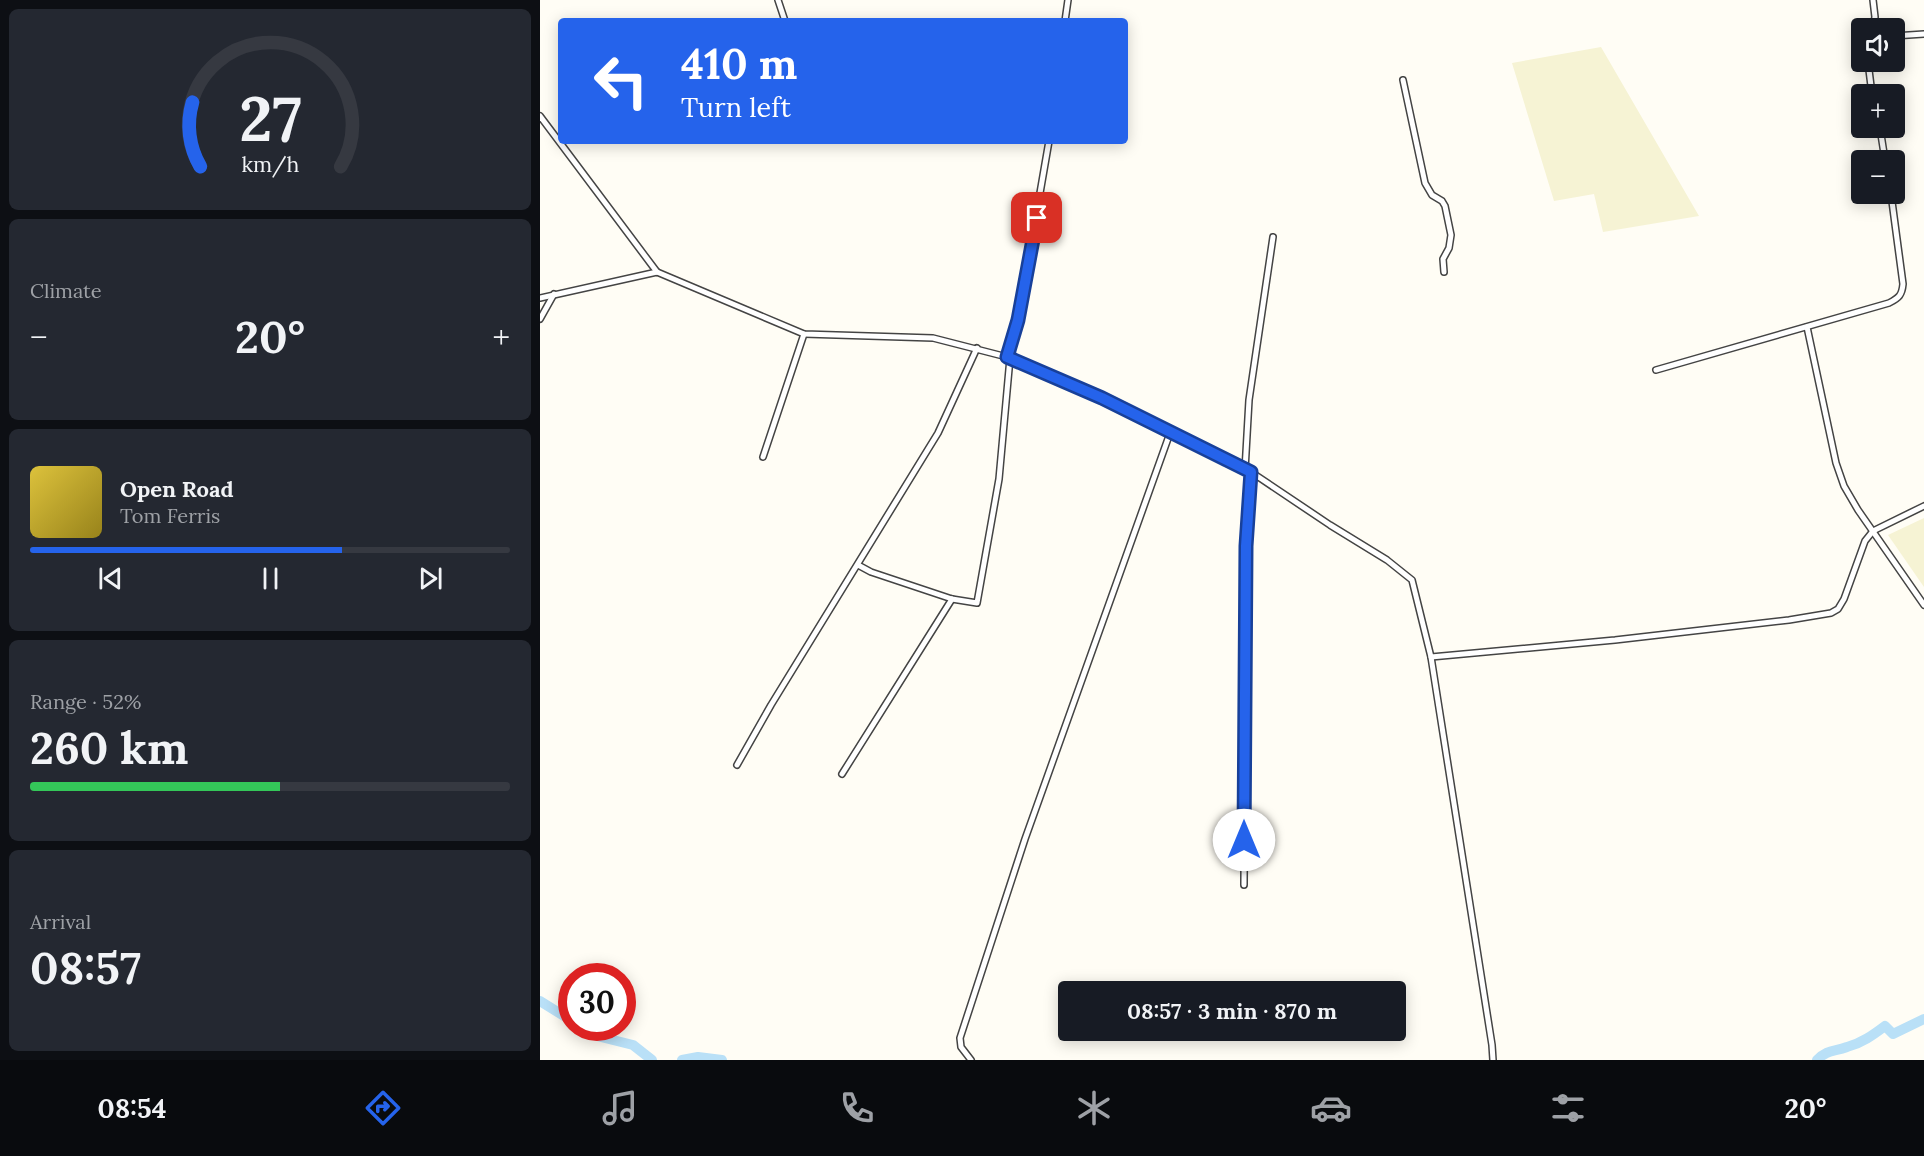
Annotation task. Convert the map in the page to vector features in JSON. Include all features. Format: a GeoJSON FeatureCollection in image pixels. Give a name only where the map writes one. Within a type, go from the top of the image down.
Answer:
{"type":"FeatureCollection","features":[{"type":"Feature","properties":{"kind":"street"},"geometry":{"type":"LineString","coordinates":[[778,0],[784,18]]}},
{"type":"Feature","properties":{"kind":"street"},"geometry":{"type":"LineString","coordinates":[[1065,18],[1068,0]]}},
{"type":"Feature","properties":{"kind":"street"},"geometry":{"type":"LineString","coordinates":[[1873,0],[1875,18]]}},
{"type":"Feature","properties":{"kind":"street"},"geometry":{"type":"LineString","coordinates":[[1905,35],[1924,34]]}},
{"type":"Feature","properties":{"kind":"street"},"geometry":{"type":"LineString","coordinates":[[1403,80],[1425,183],[1432,195],[1442,201],[1445,206],[1451,235],[1449,248],[1443,259],[1443,272]]}},
{"type":"Feature","properties":{"kind":"street"},"geometry":{"type":"LineString","coordinates":[[540,116],[558,140]]}},
{"type":"Feature","properties":{"kind":"street"},"geometry":{"type":"LineString","coordinates":[[561,144],[657,272],[804,334],[933,338],[1008,357],[1102,398],[1248,471],[1406,573],[1416,589],[1431,657],[1493,1060]]}},
{"type":"Feature","properties":{"kind":"street"},"geometry":{"type":"LineString","coordinates":[[858,565],[871,572],[952,599],[977,603],[999,479],[1008,357],[1018,320],[1048,144]]}},
{"type":"Feature","properties":{"kind":"street"},"geometry":{"type":"LineString","coordinates":[[1656,370],[1889,303],[1899,298],[1902,293],[1893,204]]}},
{"type":"Feature","properties":{"kind":"street"},"geometry":{"type":"LineString","coordinates":[[1244,885],[1249,400],[1273,237]]}},
{"type":"Feature","properties":{"kind":"street"},"geometry":{"type":"LineString","coordinates":[[540,298],[657,272]]}},
{"type":"Feature","properties":{"kind":"street"},"geometry":{"type":"LineString","coordinates":[[540,319],[554,294]]}},
{"type":"Feature","properties":{"kind":"street"},"geometry":{"type":"LineString","coordinates":[[1807,327],[1836,463],[1844,486],[1924,605]]}},
{"type":"Feature","properties":{"kind":"street"},"geometry":{"type":"LineString","coordinates":[[763,457],[804,334]]}},
{"type":"Feature","properties":{"kind":"street"},"geometry":{"type":"LineString","coordinates":[[737,765],[771,705],[938,433],[977,348]]}},
{"type":"Feature","properties":{"kind":"street"},"geometry":{"type":"LineString","coordinates":[[971,1060],[961,1047],[960,1038],[1029,828],[1170,433]]}},
{"type":"Feature","properties":{"kind":"street"},"geometry":{"type":"LineString","coordinates":[[1431,657],[1615,640],[1831,613],[1838,609],[1844,599],[1865,541],[1873,531],[1924,506]]}},
{"type":"Feature","properties":{"kind":"street"},"geometry":{"type":"LineString","coordinates":[[842,774],[952,599]]}},
{"type":"Feature","properties":{"kind":"shaded area"},"geometry":{"type":"Polygon","coordinates":[[[1601,47],[1699,216],[1603,232],[1594,194],[1554,201],[1512,63],[1601,47]]]}},
{"type":"Feature","properties":{"kind":"shaded area"},"geometry":{"type":"Polygon","coordinates":[[[1924,518],[1924,587],[1888,535],[1924,518]]]}},
{"type":"Feature","properties":{"kind":"waterway"},"geometry":{"type":"LineString","coordinates":[[540,1001],[558,1012]]}},
{"type":"Feature","properties":{"kind":"waterway"},"geometry":{"type":"LineString","coordinates":[[1817,1060],[1828,1052],[1862,1041],[1885,1026],[1893,1034],[1924,1019]]}},
{"type":"Feature","properties":{"kind":"waterway"},"geometry":{"type":"LineString","coordinates":[[617,1041],[633,1045],[652,1060]]}},
{"type":"Feature","properties":{"kind":"waterway"},"geometry":{"type":"LineString","coordinates":[[682,1060],[698,1057],[722,1060]]}},
{"type":"Feature","properties":{"kind":"route"},"geometry":{"type":"LineString","coordinates":[[1037,218],[1018,320],[1007,357],[1102,398],[1251,472],[1246,546],[1244,840]]}}]}
